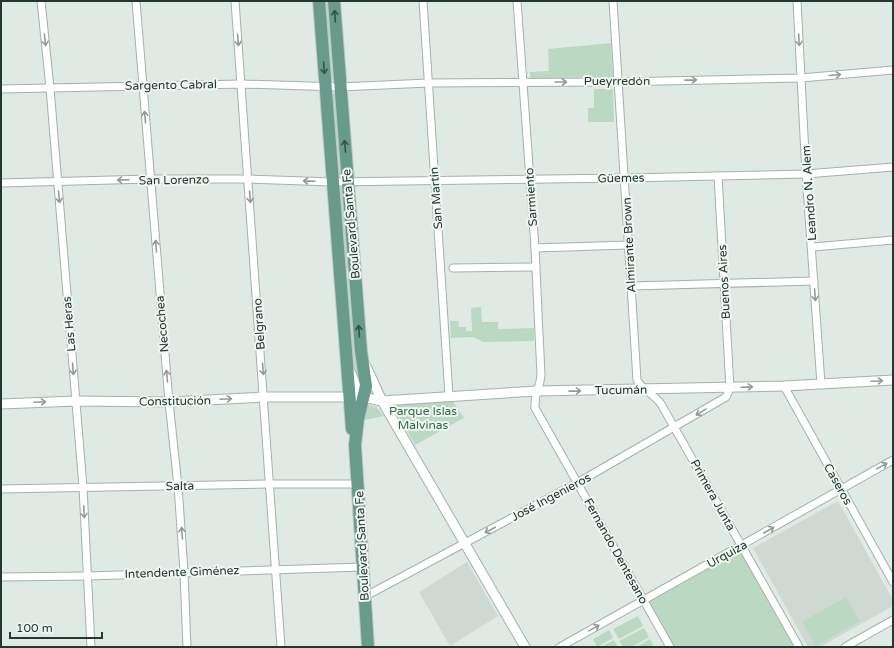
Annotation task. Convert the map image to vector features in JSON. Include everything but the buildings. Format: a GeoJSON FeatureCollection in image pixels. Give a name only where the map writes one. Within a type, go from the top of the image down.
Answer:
{"type":"FeatureCollection","features":[{"type":"Feature","properties":{"kind":"main road","name":"Boulevard Santa Fe"},"geometry":{"type":"LineString","coordinates":[[319,1],[349,397],[359,484],[362,568],[368,647]]}},
{"type":"Feature","properties":{"kind":"main road","name":"Boulevard Santa Fe"},"geometry":{"type":"LineString","coordinates":[[334,1],[362,357],[366,378],[366,386],[362,397],[355,445]]}},
{"type":"Feature","properties":{"kind":"main road"},"geometry":{"type":"LineString","coordinates":[[340,273],[355,273]]}},
{"type":"Feature","properties":{"kind":"street","name":"Las Heras"},"geometry":{"type":"LineString","coordinates":[[41,1],[50,88],[83,488],[91,647]]}},
{"type":"Feature","properties":{"kind":"street","name":"Necochea"},"geometry":{"type":"LineString","coordinates":[[136,1],[169,402],[178,486],[187,647]]}},
{"type":"Feature","properties":{"kind":"street","name":"Belgrano"},"geometry":{"type":"LineString","coordinates":[[235,1],[265,397],[281,647]]}},
{"type":"Feature","properties":{"kind":"street","name":"San Martín"},"geometry":{"type":"LineString","coordinates":[[423,1],[449,396]]}},
{"type":"Feature","properties":{"kind":"street","name":"Sarmiento"},"geometry":{"type":"LineString","coordinates":[[517,1],[535,248],[542,375],[541,384],[536,391]]}},
{"type":"Feature","properties":{"kind":"street","name":"Almirante Brown"},"geometry":{"type":"LineString","coordinates":[[613,1],[637,380],[640,386],[646,390]]}},
{"type":"Feature","properties":{"kind":"street","name":"Leandro N. Alem"},"geometry":{"type":"LineString","coordinates":[[797,1],[806,174],[813,247],[814,281],[822,384]]}},
{"type":"Feature","properties":{"kind":"street","name":"Pueyrredón"},"geometry":{"type":"LineString","coordinates":[[340,87],[522,81],[617,82],[801,78],[893,70]]}},
{"type":"Feature","properties":{"kind":"street","name":"Sargento Cabral"},"geometry":{"type":"LineString","coordinates":[[1,89],[242,84],[340,87]]}},
{"type":"Feature","properties":{"kind":"street","name":"Güemes"},"geometry":{"type":"LineString","coordinates":[[348,182],[806,174],[893,167]]}},
{"type":"Feature","properties":{"kind":"street","name":"Buenos Aires"},"geometry":{"type":"LineString","coordinates":[[718,176],[730,388]]}},
{"type":"Feature","properties":{"kind":"street","name":"San Lorenzo"},"geometry":{"type":"LineString","coordinates":[[1,183],[248,179],[348,182]]}},
{"type":"Feature","properties":{"kind":"street"},"geometry":{"type":"LineString","coordinates":[[813,247],[893,240]]}},
{"type":"Feature","properties":{"kind":"street"},"geometry":{"type":"LineString","coordinates":[[535,248],[628,245]]}},
{"type":"Feature","properties":{"kind":"street"},"geometry":{"type":"LineString","coordinates":[[453,268],[536,267]]}},
{"type":"Feature","properties":{"kind":"street"},"geometry":{"type":"LineString","coordinates":[[632,286],[814,281]]}},
{"type":"Feature","properties":{"kind":"street"},"geometry":{"type":"LineString","coordinates":[[345,344],[352,377],[362,397]]}},
{"type":"Feature","properties":{"kind":"street"},"geometry":{"type":"LineString","coordinates":[[362,357],[382,401],[466,543],[525,647]]}},
{"type":"Feature","properties":{"kind":"street","name":"Tucumán"},"geometry":{"type":"LineString","coordinates":[[349,397],[362,397],[382,401],[536,391],[730,388],[893,380]]}},
{"type":"Feature","properties":{"kind":"street","name":"Caseros"},"geometry":{"type":"LineString","coordinates":[[784,386],[893,582]]}},
{"type":"Feature","properties":{"kind":"street","name":"José Ingenieros"},"geometry":{"type":"LineString","coordinates":[[364,597],[578,483],[675,428],[726,397],[730,388]]}},
{"type":"Feature","properties":{"kind":"street","name":"Primera Junta"},"geometry":{"type":"LineString","coordinates":[[646,390],[656,398],[675,428],[799,647]]}},
{"type":"Feature","properties":{"kind":"street","name":"Fernando Dentesano"},"geometry":{"type":"LineString","coordinates":[[536,391],[534,397],[535,408],[670,647]]}},
{"type":"Feature","properties":{"kind":"street","name":"Constitución"},"geometry":{"type":"LineString","coordinates":[[1,404],[76,401],[169,402],[265,397],[349,397]]}},
{"type":"Feature","properties":{"kind":"street","name":"Urquiza"},"geometry":{"type":"LineString","coordinates":[[560,647],[893,460]]}},
{"type":"Feature","properties":{"kind":"street","name":"Salta"},"geometry":{"type":"LineString","coordinates":[[1,489],[270,484],[359,484]]}},
{"type":"Feature","properties":{"kind":"street","name":"Intendente Giménez"},"geometry":{"type":"LineString","coordinates":[[1,577],[362,568]]}},
{"type":"Feature","properties":{"kind":"street"},"geometry":{"type":"LineString","coordinates":[[844,647],[893,620]]}},
{"type":"Feature","properties":{"kind":"shaded area"},"geometry":{"type":"Polygon","coordinates":[[[838,501],[893,600],[893,606],[820,647],[808,647],[753,548],[838,501]]]}},
{"type":"Feature","properties":{"kind":"shaded area"},"geometry":{"type":"Polygon","coordinates":[[[467,562],[498,616],[450,646],[419,592],[467,562]]]}},
{"type":"Feature","properties":{"kind":"green space"},"geometry":{"type":"Polygon","coordinates":[[[323,1],[330,1],[336,79],[328,79],[323,1]]]}},
{"type":"Feature","properties":{"kind":"green space"},"geometry":{"type":"Polygon","coordinates":[[[611,43],[613,77],[530,78],[530,72],[549,71],[548,49],[611,43]]]}},
{"type":"Feature","properties":{"kind":"green space"},"geometry":{"type":"Polygon","coordinates":[[[594,89],[613,89],[614,122],[588,122],[588,108],[594,108],[594,89]]]}},
{"type":"Feature","properties":{"kind":"green space"},"geometry":{"type":"Polygon","coordinates":[[[337,93],[343,174],[336,175],[330,94],[337,93]]]}},
{"type":"Feature","properties":{"kind":"green space"},"geometry":{"type":"Polygon","coordinates":[[[345,187],[351,268],[344,269],[337,188],[345,187]]]}},
{"type":"Feature","properties":{"kind":"green space"},"geometry":{"type":"Polygon","coordinates":[[[344,279],[351,279],[360,384],[357,382],[352,361],[344,279]]]}},
{"type":"Feature","properties":{"kind":"green space"},"geometry":{"type":"Polygon","coordinates":[[[481,307],[482,322],[498,322],[498,329],[534,328],[534,341],[483,342],[473,337],[451,338],[450,321],[458,321],[459,327],[466,327],[466,331],[472,331],[471,308],[481,307]]]}},
{"type":"Feature","properties":{"kind":"green space","name":"Parque Islas Malvinas"},"geometry":{"type":"Polygon","coordinates":[[[450,397],[464,418],[415,445],[393,406],[395,402],[450,397]]]}},
{"type":"Feature","properties":{"kind":"green space"},"geometry":{"type":"Polygon","coordinates":[[[368,405],[376,407],[384,416],[361,421],[365,408],[368,405]]]}},
{"type":"Feature","properties":{"kind":"green space"},"geometry":{"type":"Polygon","coordinates":[[[740,550],[795,647],[675,647],[649,602],[740,550]]]}},
{"type":"Feature","properties":{"kind":"green space"},"geometry":{"type":"Polygon","coordinates":[[[846,597],[860,621],[816,646],[802,622],[846,597]]]}},
{"type":"Feature","properties":{"kind":"green space"},"geometry":{"type":"Polygon","coordinates":[[[638,616],[643,626],[619,639],[613,629],[638,616]]]}},
{"type":"Feature","properties":{"kind":"green space"},"geometry":{"type":"Polygon","coordinates":[[[644,628],[649,637],[632,647],[623,647],[619,641],[644,628]]]}},
{"type":"Feature","properties":{"kind":"green space"},"geometry":{"type":"Polygon","coordinates":[[[609,630],[613,638],[597,647],[593,639],[609,630]]]}},
{"type":"Feature","properties":{"kind":"green space"},"geometry":{"type":"Polygon","coordinates":[[[650,639],[654,647],[636,647],[650,639]]]}},
{"type":"Feature","properties":{"kind":"green space"},"geometry":{"type":"Polygon","coordinates":[[[614,640],[618,647],[601,647],[614,640]]]}}]}
